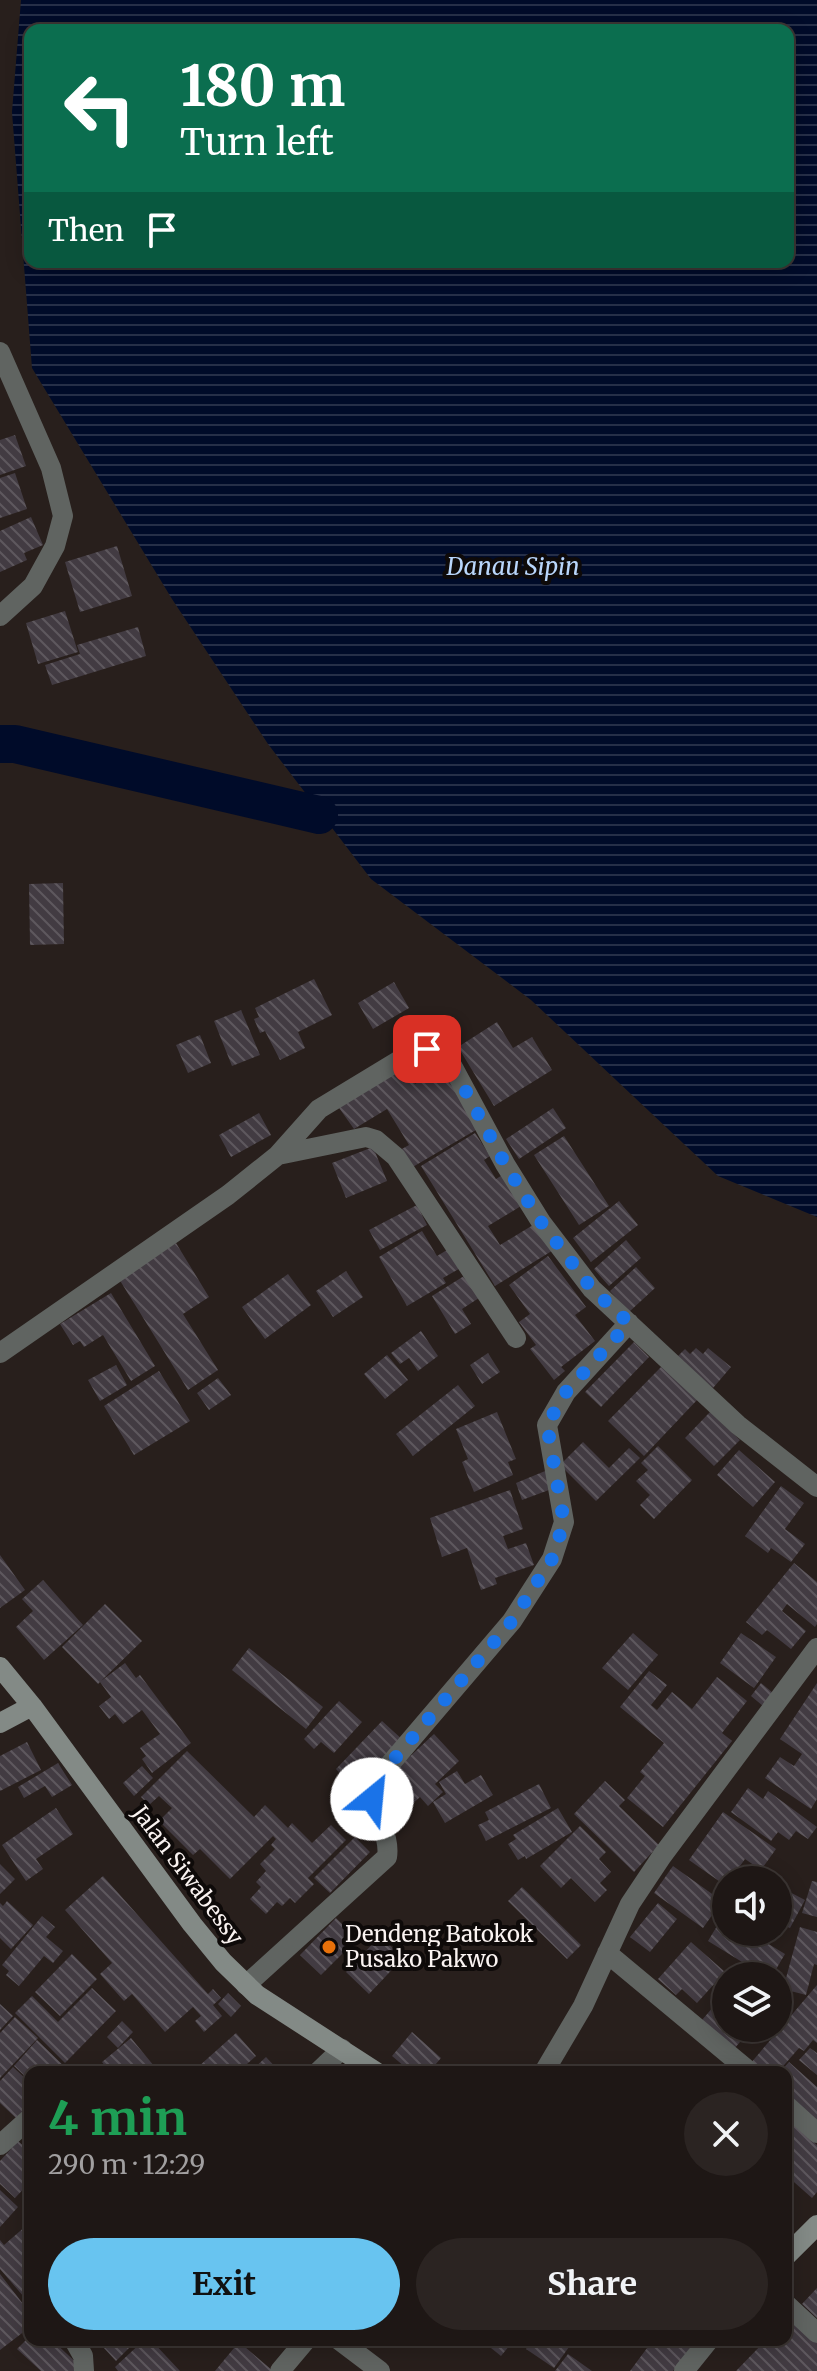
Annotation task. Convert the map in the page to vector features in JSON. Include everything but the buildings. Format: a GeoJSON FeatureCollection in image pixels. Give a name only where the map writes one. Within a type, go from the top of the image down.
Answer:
{"type":"FeatureCollection","features":[{"type":"Feature","properties":{"kind":"main road","name":"Jalan Siwabessy"},"geometry":{"type":"LineString","coordinates":[[0,1667],[223,1962],[257,1995],[367,2066]]}},
{"type":"Feature","properties":{"kind":"main road"},"geometry":{"type":"LineString","coordinates":[[0,1723],[32,1706]]}},
{"type":"Feature","properties":{"kind":"main road"},"geometry":{"type":"LineString","coordinates":[[792,2250],[817,2225]]}},
{"type":"Feature","properties":{"kind":"street"},"geometry":{"type":"LineString","coordinates":[[0,352],[51,468],[63,516],[55,546],[33,586],[0,616]]}},
{"type":"Feature","properties":{"kind":"street"},"geometry":{"type":"LineString","coordinates":[[0,1353],[228,1195],[278,1155],[319,1109],[408,1055],[427,1049],[442,1055],[456,1072],[505,1164],[541,1222],[592,1289],[738,1425],[817,1487]]}},
{"type":"Feature","properties":{"kind":"street"},"geometry":{"type":"LineString","coordinates":[[278,1155],[366,1137],[385,1147],[396,1157],[516,1338]]}},
{"type":"Feature","properties":{"kind":"street"},"geometry":{"type":"LineString","coordinates":[[246,1985],[387,1857],[388,1848],[372,1799],[373,1784],[512,1621],[552,1559],[564,1522],[547,1425],[566,1392],[629,1323]]}},
{"type":"Feature","properties":{"kind":"street"},"geometry":{"type":"LineString","coordinates":[[548,2066],[583,2006],[630,1904],[662,1856],[817,1648]]}},
{"type":"Feature","properties":{"kind":"street"},"geometry":{"type":"LineString","coordinates":[[607,1953],[743,2066]]}},
{"type":"Feature","properties":{"kind":"street"},"geometry":{"type":"LineString","coordinates":[[324,2066],[342,2049]]}},
{"type":"Feature","properties":{"kind":"street"},"geometry":{"type":"LineString","coordinates":[[792,2110],[817,2133]]}},
{"type":"Feature","properties":{"kind":"street"},"geometry":{"type":"LineString","coordinates":[[0,2145],[24,2123]]}},
{"type":"Feature","properties":{"kind":"street"},"geometry":{"type":"LineString","coordinates":[[792,2310],[817,2333]]}},
{"type":"Feature","properties":{"kind":"street"},"geometry":{"type":"LineString","coordinates":[[77,2346],[83,2356],[84,2371]]}},
{"type":"Feature","properties":{"kind":"street"},"geometry":{"type":"LineString","coordinates":[[280,2371],[301,2346]]}},
{"type":"Feature","properties":{"kind":"street"},"geometry":{"type":"LineString","coordinates":[[347,2346],[380,2371]]}},
{"type":"Feature","properties":{"kind":"street"},"geometry":{"type":"LineString","coordinates":[[684,2371],[704,2346]]}},
{"type":"Feature","properties":{"kind":"water","name":"Danau Sipin"},"geometry":{"type":"Polygon","coordinates":[[[21,0],[817,0],[817,1217],[718,1176],[531,1000],[371,879],[268,744],[172,599],[32,368],[24,268],[794,268],[794,24],[24,24],[24,266],[12,112],[21,0]]]}},
{"type":"Feature","properties":{"kind":"waterway"},"geometry":{"type":"LineString","coordinates":[[0,744],[15,744],[319,815]]}},
{"type":"Feature","properties":{"kind":"place","name":"Dendeng Batokok Pusako Pakwo"},"geometry":{"type":"Point","coordinates":[329,1947]}},
{"type":"Feature","properties":{"kind":"route"},"geometry":{"type":"LineString","coordinates":[[372,1799],[373,1784],[512,1621],[552,1559],[564,1522],[547,1425],[566,1392],[629,1323],[592,1289],[541,1222],[505,1164],[449,1060],[427,1049]]}}]}
